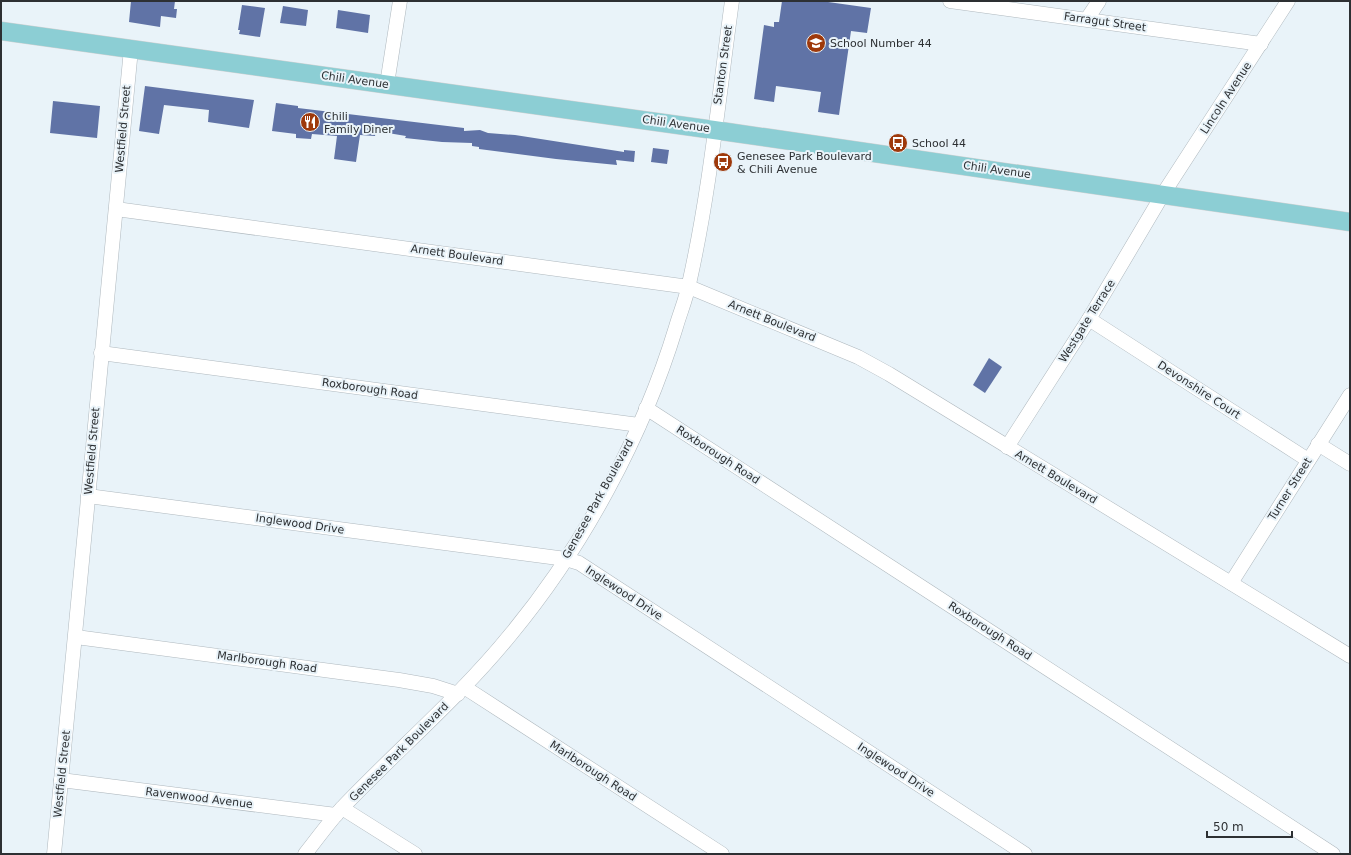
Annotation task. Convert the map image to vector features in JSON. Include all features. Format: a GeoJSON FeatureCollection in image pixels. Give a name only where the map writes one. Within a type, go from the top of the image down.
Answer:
{"type":"FeatureCollection","features":[{"type":"Feature","properties":{"kind":"main road","name":"Chili Avenue"},"geometry":{"type":"LineString","coordinates":[[1,31],[1349,220]]}},
{"type":"Feature","properties":{"kind":"street"},"geometry":{"type":"LineString","coordinates":[[387,84],[400,1]]}},
{"type":"Feature","properties":{"kind":"street","name":"Stanton Street"},"geometry":{"type":"LineString","coordinates":[[714,130],[732,1]]}},
{"type":"Feature","properties":{"kind":"street","name":"Farragut Street"},"geometry":{"type":"LineString","coordinates":[[950,1],[1260,44]]}},
{"type":"Feature","properties":{"kind":"street"},"geometry":{"type":"LineString","coordinates":[[1087,19],[1099,1]]}},
{"type":"Feature","properties":{"kind":"street","name":"Lincoln Avenue"},"geometry":{"type":"LineString","coordinates":[[1163,194],[1288,1]]}},
{"type":"Feature","properties":{"kind":"street","name":"Westfield Street"},"geometry":{"type":"LineString","coordinates":[[54,854],[76,637],[101,352],[131,49]]}},
{"type":"Feature","properties":{"kind":"street","name":"Genesee Park Boulevard"},"geometry":{"type":"LineString","coordinates":[[305,854],[339,811],[461,691],[513,632],[566,559],[610,483],[639,425],[667,356],[689,287],[714,130]]}},
{"type":"Feature","properties":{"kind":"street","name":"Westgate Terrace"},"geometry":{"type":"LineString","coordinates":[[1007,447],[1089,320],[1163,194]]}},
{"type":"Feature","properties":{"kind":"street","name":"Arnett Boulevard"},"geometry":{"type":"LineString","coordinates":[[116,209],[689,287],[858,357],[889,374],[1350,656]]}},
{"type":"Feature","properties":{"kind":"street","name":"Devonshire Court"},"geometry":{"type":"LineString","coordinates":[[1089,320],[1308,460]]}},
{"type":"Feature","properties":{"kind":"street","name":"Roxborough Road"},"geometry":{"type":"LineString","coordinates":[[101,352],[639,425]]}},
{"type":"Feature","properties":{"kind":"street","name":"Turner Street"},"geometry":{"type":"LineString","coordinates":[[1231,584],[1350,395]]}},
{"type":"Feature","properties":{"kind":"street","name":"Roxborough Road"},"geometry":{"type":"LineString","coordinates":[[646,408],[1333,854]]}},
{"type":"Feature","properties":{"kind":"street"},"geometry":{"type":"LineString","coordinates":[[1318,444],[1350,464]]}},
{"type":"Feature","properties":{"kind":"street","name":"Inglewood Drive"},"geometry":{"type":"LineString","coordinates":[[88,496],[566,559],[586,568],[1025,854]]}},
{"type":"Feature","properties":{"kind":"street","name":"Marlborough Road"},"geometry":{"type":"LineString","coordinates":[[76,637],[399,680],[461,691],[722,854]]}},
{"type":"Feature","properties":{"kind":"street","name":"Ravenwood Avenue"},"geometry":{"type":"LineString","coordinates":[[61,780],[339,811],[415,854]]}},
{"type":"Feature","properties":{"kind":"building"},"geometry":{"type":"Polygon","coordinates":[[[131,1],[175,1],[174,9],[177,9],[176,18],[161,16],[160,27],[129,22],[131,1]]]}},
{"type":"Feature","properties":{"kind":"building"},"geometry":{"type":"Polygon","coordinates":[[[782,1],[821,1],[871,8],[867,33],[851,31],[839,115],[818,112],[821,92],[776,86],[774,102],[754,99],[764,25],[774,27],[774,22],[779,22],[782,1]]]}},
{"type":"Feature","properties":{"kind":"building"},"geometry":{"type":"Polygon","coordinates":[[[242,5],[265,8],[260,37],[239,34],[240,30],[238,30],[242,5]]]}},
{"type":"Feature","properties":{"kind":"building"},"geometry":{"type":"Polygon","coordinates":[[[283,6],[308,10],[306,26],[280,23],[283,6]]]}},
{"type":"Feature","properties":{"kind":"building"},"geometry":{"type":"Polygon","coordinates":[[[338,10],[370,15],[368,33],[336,28],[338,10]]]}},
{"type":"Feature","properties":{"kind":"building"},"geometry":{"type":"Polygon","coordinates":[[[145,86],[254,100],[249,128],[208,122],[209,110],[164,105],[159,134],[139,131],[145,86]]]}},
{"type":"Feature","properties":{"kind":"building"},"geometry":{"type":"Polygon","coordinates":[[[53,101],[100,106],[97,138],[50,133],[53,101]]]}},
{"type":"Feature","properties":{"kind":"building"},"geometry":{"type":"Polygon","coordinates":[[[276,103],[298,106],[298,108],[464,128],[464,131],[480,130],[488,133],[515,135],[624,152],[624,150],[635,151],[634,162],[616,160],[617,165],[556,159],[479,149],[479,147],[472,146],[472,143],[442,142],[405,138],[406,136],[376,131],[375,136],[360,135],[356,162],[334,159],[337,136],[312,134],[311,139],[296,138],[296,134],[272,131],[276,103]]]}},
{"type":"Feature","properties":{"kind":"building"},"geometry":{"type":"Polygon","coordinates":[[[653,148],[669,150],[667,164],[651,162],[653,148]]]}},
{"type":"Feature","properties":{"kind":"building"},"geometry":{"type":"Polygon","coordinates":[[[989,358],[1002,367],[985,393],[973,385],[989,358]]]}},
{"type":"Feature","properties":{"kind":"place","name":"School Number 44"},"geometry":{"type":"Point","coordinates":[816,43]}},
{"type":"Feature","properties":{"kind":"place","name":"Chili Family Diner"},"geometry":{"type":"Point","coordinates":[310,122]}},
{"type":"Feature","properties":{"kind":"place","name":"School 44"},"geometry":{"type":"Point","coordinates":[898,143]}},
{"type":"Feature","properties":{"kind":"place","name":"Genesee Park Boulevard & Chili Avenue"},"geometry":{"type":"Point","coordinates":[723,162]}}]}
